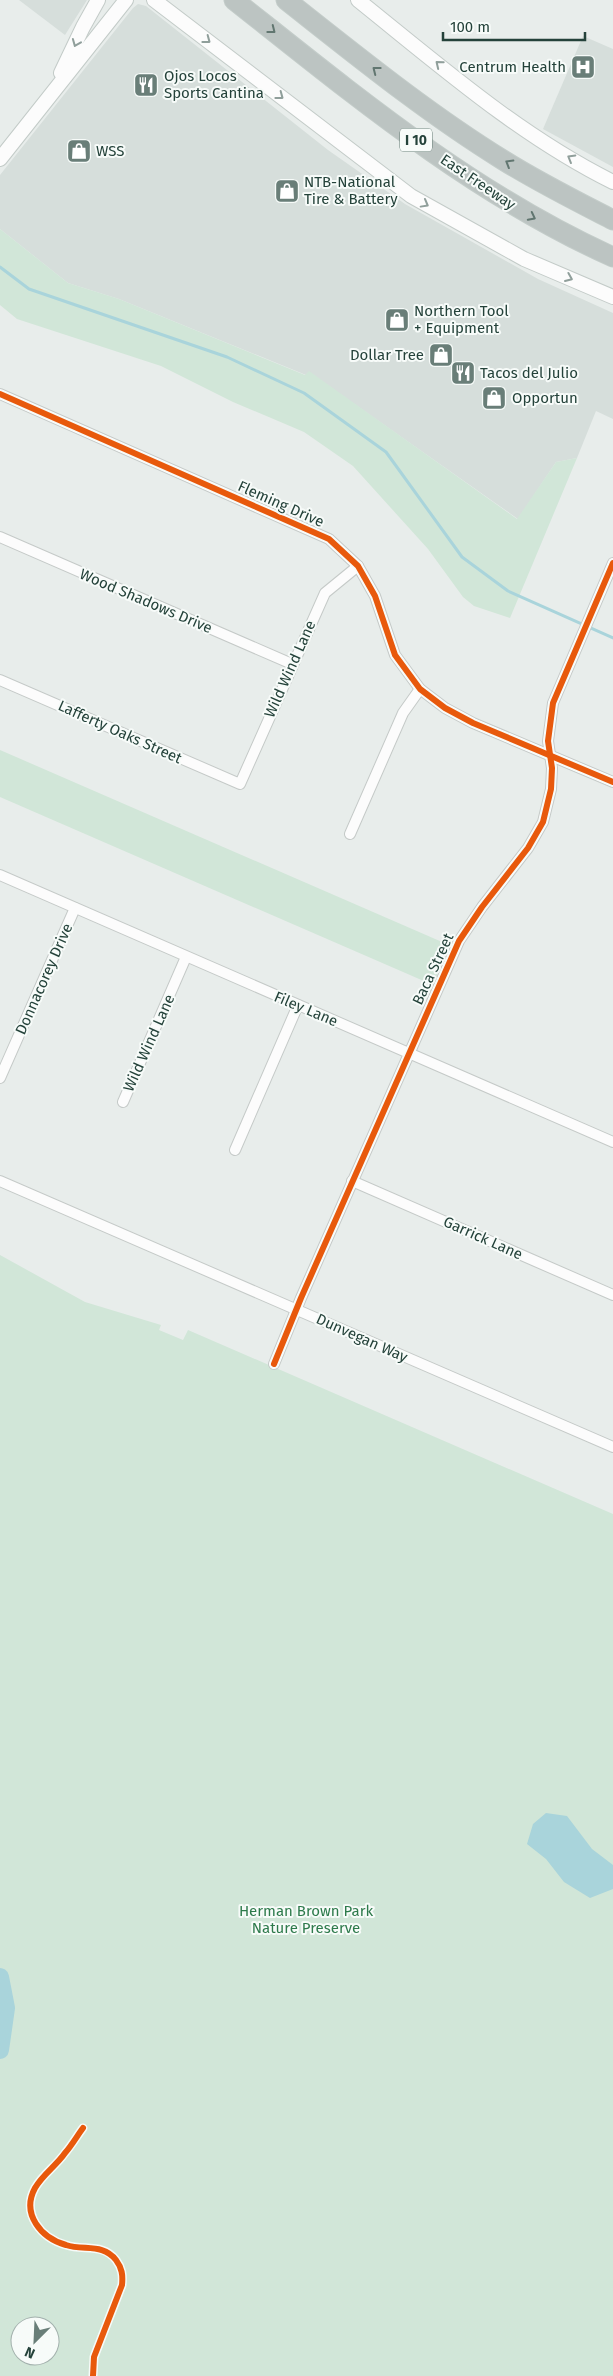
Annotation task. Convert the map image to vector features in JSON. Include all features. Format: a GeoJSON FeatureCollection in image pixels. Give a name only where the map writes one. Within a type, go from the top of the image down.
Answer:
{"type":"FeatureCollection","features":[{"type":"Feature","properties":{"kind":"highway","name":"East Freeway"},"geometry":{"type":"LineString","coordinates":[[234,0],[366,104],[480,184],[524,212],[613,257]]}},
{"type":"Feature","properties":{"kind":"highway","name":"East Freeway"},"geometry":{"type":"LineString","coordinates":[[286,0],[404,92],[460,132],[552,189],[613,220]]}},
{"type":"Feature","properties":{"kind":"main road"},"geometry":{"type":"LineString","coordinates":[[50,93],[73,51],[82,26],[98,0]]}},
{"type":"Feature","properties":{"kind":"main road"},"geometry":{"type":"LineString","coordinates":[[0,159],[50,93],[82,57],[126,0]]}},
{"type":"Feature","properties":{"kind":"main road"},"geometry":{"type":"LineString","coordinates":[[154,0],[410,196],[524,259],[613,297]]}},
{"type":"Feature","properties":{"kind":"main road"},"geometry":{"type":"LineString","coordinates":[[166,0],[172,14]]}},
{"type":"Feature","properties":{"kind":"main road"},"geometry":{"type":"LineString","coordinates":[[358,0],[492,106],[550,146],[613,182]]}},
{"type":"Feature","properties":{"kind":"street","name":"Fleming Drive"},"geometry":{"type":"LineString","coordinates":[[0,394],[329,539],[358,566],[375,596],[395,656],[420,689],[445,708],[473,723],[613,782]]}},
{"type":"Feature","properties":{"kind":"street","name":"Wood Shadows Drive"},"geometry":{"type":"LineString","coordinates":[[0,537],[292,664]]}},
{"type":"Feature","properties":{"kind":"street","name":"Baca Street"},"geometry":{"type":"LineString","coordinates":[[274,1364],[296,1309],[459,941],[536,837],[543,822],[551,789],[552,768],[548,741],[553,703],[613,563]]}},
{"type":"Feature","properties":{"kind":"street","name":"Wild Wind Lane"},"geometry":{"type":"LineString","coordinates":[[240,784],[325,593],[358,566]]}},
{"type":"Feature","properties":{"kind":"street","name":"Lafferty Oaks Street"},"geometry":{"type":"LineString","coordinates":[[0,680],[240,784]]}},
{"type":"Feature","properties":{"kind":"street"},"geometry":{"type":"LineString","coordinates":[[350,834],[403,713],[420,689]]}},
{"type":"Feature","properties":{"kind":"street","name":"Filey Lane"},"geometry":{"type":"LineString","coordinates":[[0,876],[613,1142]]}},
{"type":"Feature","properties":{"kind":"street","name":"Donnacorey Drive"},"geometry":{"type":"LineString","coordinates":[[0,1078],[75,908]]}},
{"type":"Feature","properties":{"kind":"street","name":"Wild Wind Lane"},"geometry":{"type":"LineString","coordinates":[[123,1102],[186,957]]}},
{"type":"Feature","properties":{"kind":"street"},"geometry":{"type":"LineString","coordinates":[[235,1150],[298,1005]]}},
{"type":"Feature","properties":{"kind":"street","name":"Dunvegan Way"},"geometry":{"type":"LineString","coordinates":[[0,1180],[613,1447]]}},
{"type":"Feature","properties":{"kind":"street","name":"Garrick Lane"},"geometry":{"type":"LineString","coordinates":[[352,1181],[613,1295]]}},
{"type":"Feature","properties":{"kind":"shaded area"},"geometry":{"type":"Polygon","coordinates":[[[19,0],[87,0],[65,35],[19,0]]]}},
{"type":"Feature","properties":{"kind":"shaded area"},"geometry":{"type":"Polygon","coordinates":[[[138,4],[146,6],[328,150],[405,204],[538,279],[613,313],[613,419],[596,411],[577,458],[556,462],[518,519],[309,372],[306,375],[119,299],[68,283],[0,229],[0,175],[138,4]]]}},
{"type":"Feature","properties":{"kind":"shaded area"},"geometry":{"type":"Polygon","coordinates":[[[583,36],[613,49],[613,167],[543,129],[583,36]]]}},
{"type":"Feature","properties":{"kind":"green space"},"geometry":{"type":"Polygon","coordinates":[[[0,229],[68,283],[119,299],[305,375],[309,371],[517,519],[556,462],[577,458],[510,618],[474,606],[463,597],[428,549],[353,466],[304,432],[233,402],[161,366],[17,319],[0,305],[0,229]]]}},
{"type":"Feature","properties":{"kind":"green space"},"geometry":{"type":"Polygon","coordinates":[[[0,750],[449,945],[433,985],[0,797],[0,750]]]}},
{"type":"Feature","properties":{"kind":"green space","name":"Herman Brown Park Nature Preserve"},"geometry":{"type":"Polygon","coordinates":[[[0,1255],[85,1302],[161,1325],[159,1330],[183,1340],[188,1330],[613,1514],[613,2376],[0,2376],[0,1255]]]}},
{"type":"Feature","properties":{"kind":"water"},"geometry":{"type":"Polygon","coordinates":[[[546,1813],[567,1816],[592,1849],[613,1865],[613,1889],[590,1898],[564,1882],[546,1859],[527,1844],[533,1824],[546,1813]]]}},
{"type":"Feature","properties":{"kind":"waterway"},"geometry":{"type":"LineString","coordinates":[[0,267],[29,289],[227,357],[304,393],[386,452],[462,557],[508,591],[613,638]]}},
{"type":"Feature","properties":{"kind":"waterway"},"geometry":{"type":"LineString","coordinates":[[0,1977],[6,2008],[0,2050]]}},
{"type":"Feature","properties":{"kind":"cycle path"},"geometry":{"type":"LineString","coordinates":[[0,394],[329,539],[358,566],[375,596],[395,655],[420,689],[445,708],[473,723],[613,782]]}},
{"type":"Feature","properties":{"kind":"cycle path"},"geometry":{"type":"LineString","coordinates":[[274,1364],[301,1298],[459,941],[482,907],[528,848],[543,822],[551,789],[552,768],[548,741],[553,703],[613,563]]}},
{"type":"Feature","properties":{"kind":"cycle path"},"geometry":{"type":"LineString","coordinates":[[83,2128],[70,2147],[38,2183],[31,2198],[30,2207],[36,2224],[49,2237],[57,2242],[73,2247],[105,2251],[116,2260],[121,2269],[122,2285],[94,2357],[93,2376]]}},
{"type":"Feature","properties":{"kind":"place","name":"Centrum Health"},"geometry":{"type":"Point","coordinates":[583,67]}},
{"type":"Feature","properties":{"kind":"place","name":"Ojos Locos Sports Cantina"},"geometry":{"type":"Point","coordinates":[146,85]}},
{"type":"Feature","properties":{"kind":"place","name":"WSS"},"geometry":{"type":"Point","coordinates":[79,151]}},
{"type":"Feature","properties":{"kind":"place","name":"NTB-National Tire & Battery"},"geometry":{"type":"Point","coordinates":[287,191]}},
{"type":"Feature","properties":{"kind":"place","name":"Northern Tool + Equipment"},"geometry":{"type":"Point","coordinates":[397,320]}},
{"type":"Feature","properties":{"kind":"place","name":"Dollar Tree"},"geometry":{"type":"Point","coordinates":[441,355]}},
{"type":"Feature","properties":{"kind":"place","name":"Tacos del Julio"},"geometry":{"type":"Point","coordinates":[463,373]}},
{"type":"Feature","properties":{"kind":"place","name":"Opportun"},"geometry":{"type":"Point","coordinates":[494,398]}}]}
